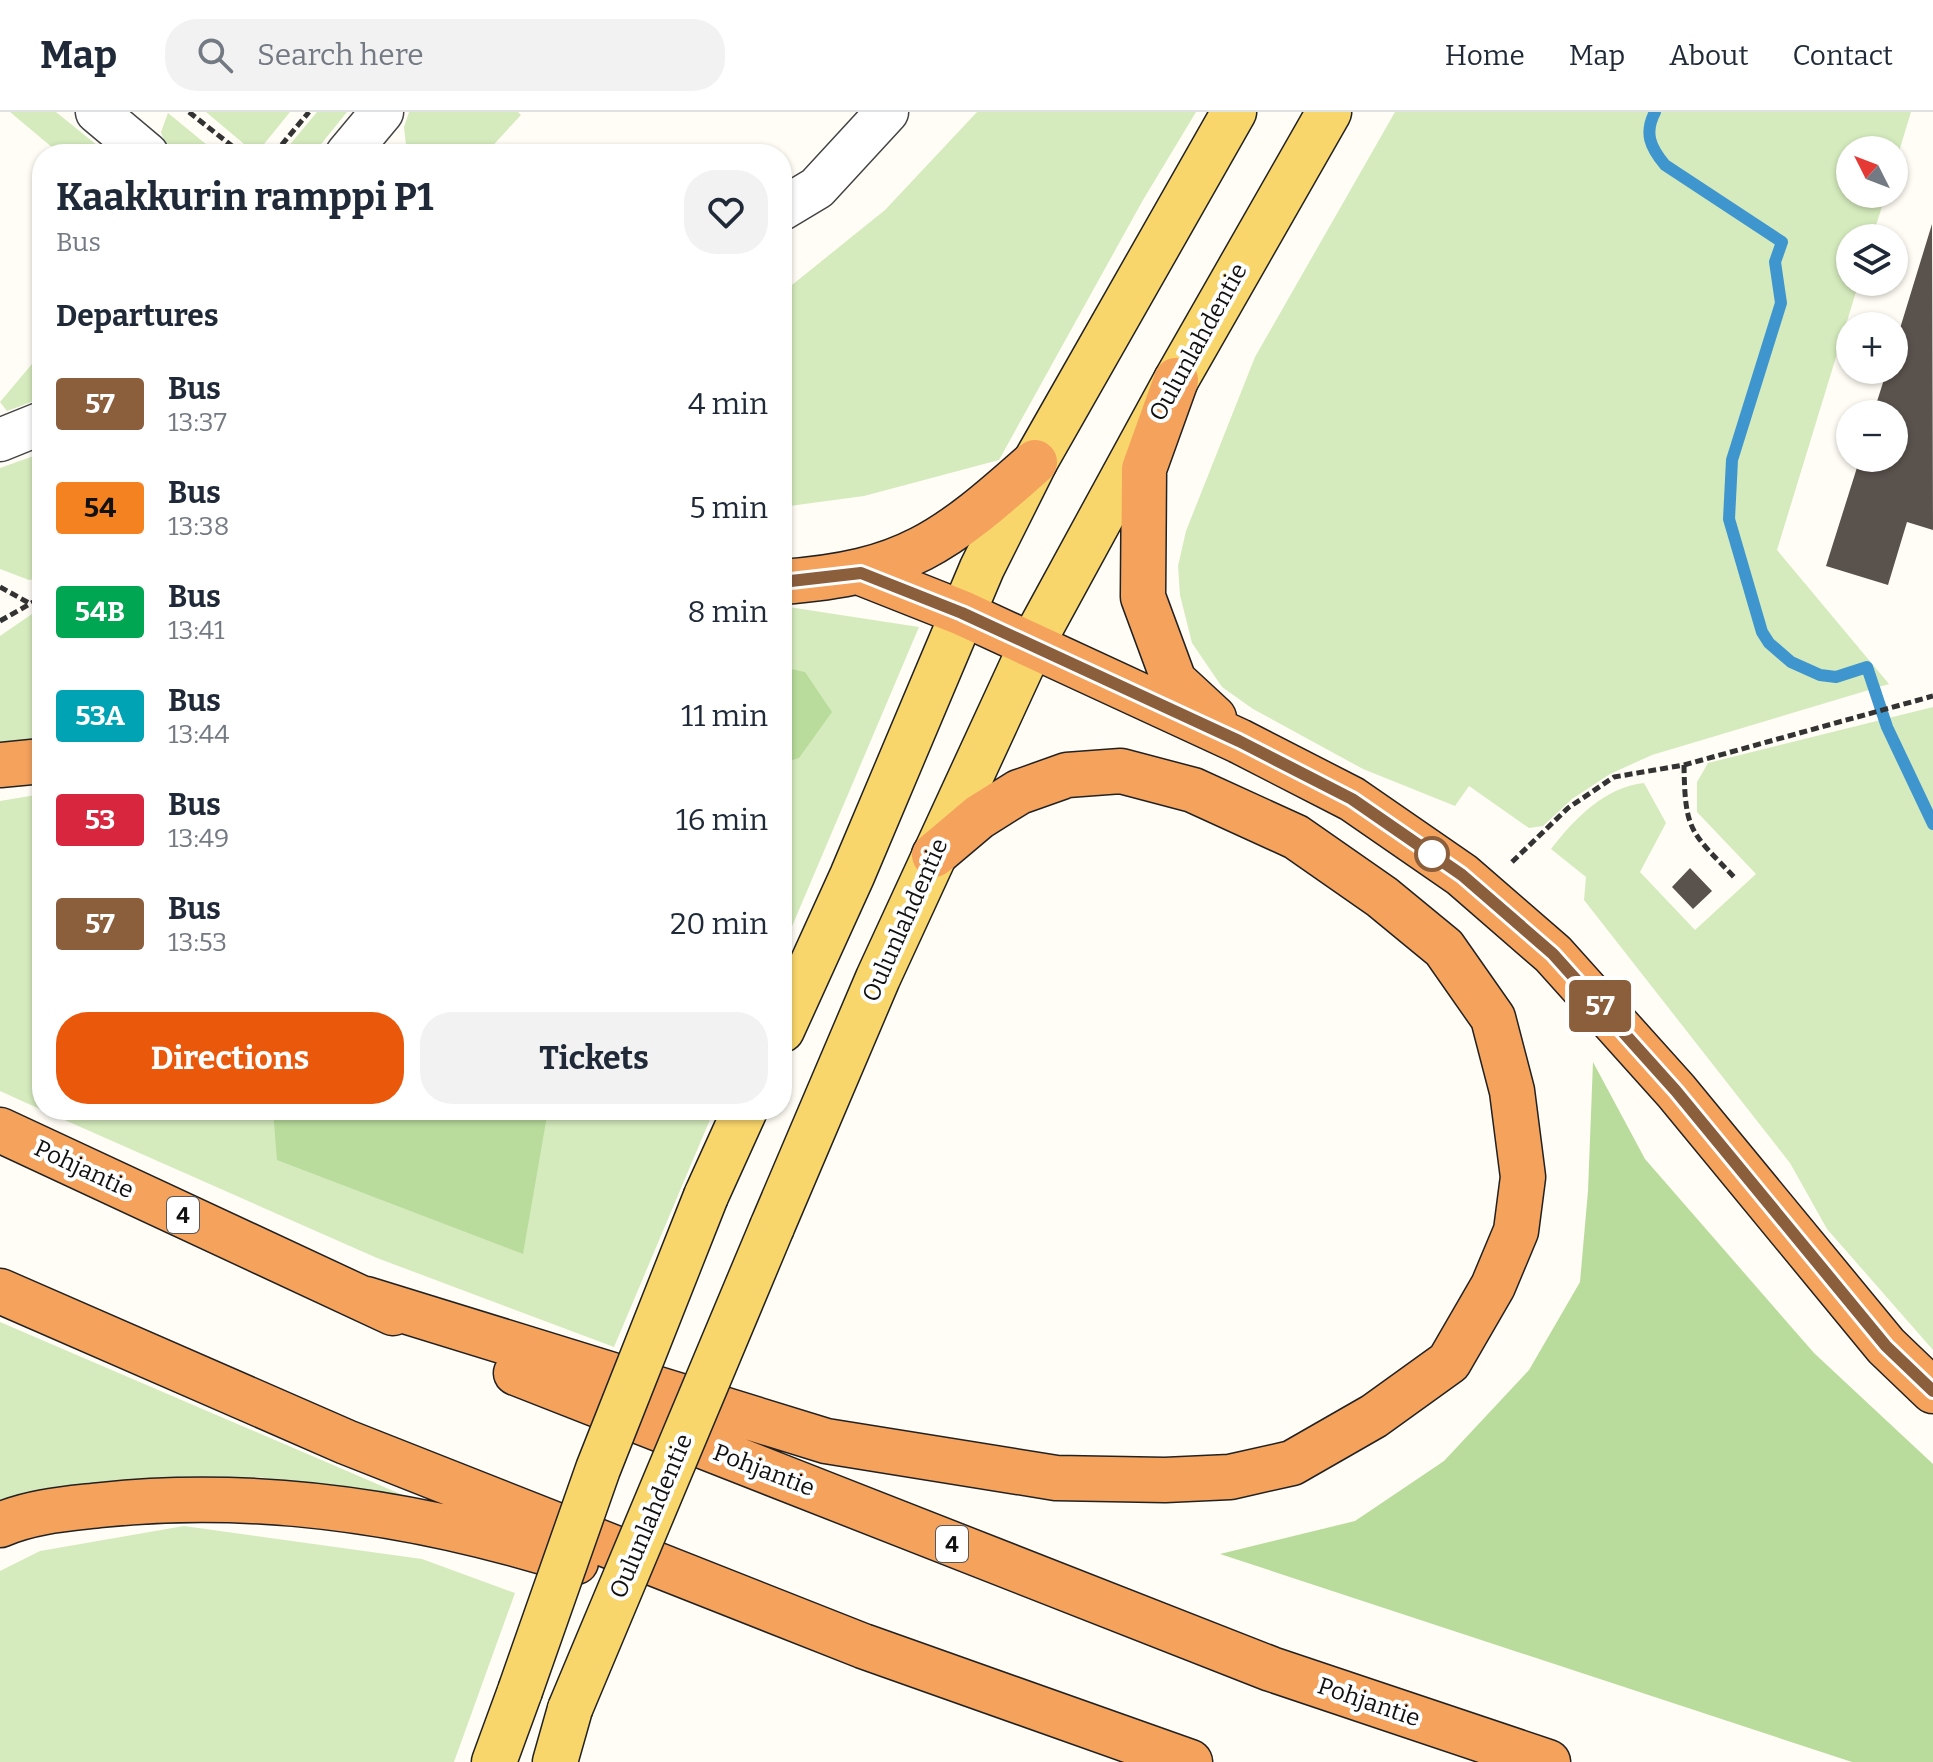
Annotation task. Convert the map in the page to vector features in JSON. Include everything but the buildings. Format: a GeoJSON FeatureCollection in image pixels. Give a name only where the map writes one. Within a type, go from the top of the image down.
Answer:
{"type":"FeatureCollection","features":[{"type":"Feature","properties":{"kind":"highway"},"geometry":{"type":"LineString","coordinates":[[1176,380],[1144,469],[1143,597],[1174,681],[1239,741]]}},
{"type":"Feature","properties":{"kind":"highway"},"geometry":{"type":"LineString","coordinates":[[792,581],[861,573],[916,554],[967,522],[1035,462]]}},
{"type":"Feature","properties":{"kind":"highway"},"geometry":{"type":"LineString","coordinates":[[861,573],[1032,644],[1239,741],[1352,799],[1462,875],[1553,954],[1676,1091],[1886,1346],[1933,1391]]}},
{"type":"Feature","properties":{"kind":"highway"},"geometry":{"type":"LineString","coordinates":[[0,765],[32,762]]}},
{"type":"Feature","properties":{"kind":"highway"},"geometry":{"type":"LineString","coordinates":[[366,1299],[826,1441],[1056,1478],[1165,1480],[1230,1477],[1292,1463],[1374,1416],[1449,1362],[1493,1286],[1516,1231],[1523,1177],[1512,1091],[1493,1018],[1444,948],[1382,897],[1296,837],[1193,790],[1121,771],[1067,775],[1019,792],[979,817],[934,855]]}},
{"type":"Feature","properties":{"kind":"highway","name":"Pohjantie"},"geometry":{"type":"LineString","coordinates":[[0,1130],[366,1299],[519,1374],[1271,1669],[1548,1762]]}},
{"type":"Feature","properties":{"kind":"highway"},"geometry":{"type":"LineString","coordinates":[[0,1291],[346,1442],[863,1646],[1190,1762]]}},
{"type":"Feature","properties":{"kind":"highway"},"geometry":{"type":"LineString","coordinates":[[0,1525],[28,1513],[148,1500],[271,1502],[396,1516],[506,1540],[742,1615],[863,1646]]}},
{"type":"Feature","properties":{"kind":"main road"},"geometry":{"type":"LineString","coordinates":[[792,1008],[852,876],[962,613],[1035,462],[1234,112]]}},
{"type":"Feature","properties":{"kind":"main road","name":"Oulunlahdentie"},"geometry":{"type":"LineString","coordinates":[[555,1762],[570,1709],[772,1227],[934,855],[1032,644],[1176,380],[1329,112]]}},
{"type":"Feature","properties":{"kind":"main road"},"geometry":{"type":"LineString","coordinates":[[494,1762],[598,1469],[706,1196],[740,1120]]}},
{"type":"Feature","properties":{"kind":"street"},"geometry":{"type":"LineString","coordinates":[[360,144],[382,112]]}},
{"type":"Feature","properties":{"kind":"street"},"geometry":{"type":"LineString","coordinates":[[792,203],[817,188],[887,112]]}},
{"type":"Feature","properties":{"kind":"street"},"geometry":{"type":"LineString","coordinates":[[0,440],[32,427]]}},
{"type":"Feature","properties":{"kind":"path"},"geometry":{"type":"LineString","coordinates":[[189,112],[229,144]]}},
{"type":"Feature","properties":{"kind":"path"},"geometry":{"type":"LineString","coordinates":[[282,144],[309,112]]}},
{"type":"Feature","properties":{"kind":"path"},"geometry":{"type":"LineString","coordinates":[[0,587],[29,604]]}},
{"type":"Feature","properties":{"kind":"path"},"geometry":{"type":"LineString","coordinates":[[0,621],[32,602]]}},
{"type":"Feature","properties":{"kind":"path"},"geometry":{"type":"LineString","coordinates":[[1512,862],[1568,808],[1614,777],[1684,765],[1933,696]]}},
{"type":"Feature","properties":{"kind":"path"},"geometry":{"type":"LineString","coordinates":[[1684,765],[1684,813],[1696,838],[1734,877]]}},
{"type":"Feature","properties":{"kind":"green space"},"geometry":{"type":"Polygon","coordinates":[[[10,112],[56,112],[96,144],[48,144],[10,112]]]}},
{"type":"Feature","properties":{"kind":"green space"},"geometry":{"type":"Polygon","coordinates":[[[206,112],[290,112],[264,144],[244,144],[206,112]]]}},
{"type":"Feature","properties":{"kind":"green space"},"geometry":{"type":"Polygon","coordinates":[[[317,112],[347,112],[321,144],[290,144],[317,112]]]}},
{"type":"Feature","properties":{"kind":"green space"},"geometry":{"type":"Polygon","coordinates":[[[409,112],[518,112],[521,115],[494,144],[406,144],[404,127],[409,112]]]}},
{"type":"Feature","properties":{"kind":"green space"},"geometry":{"type":"Polygon","coordinates":[[[977,112],[1196,112],[1143,200],[999,460],[864,496],[792,506],[792,285],[885,210],[977,112]]]}},
{"type":"Feature","properties":{"kind":"green space"},"geometry":{"type":"Polygon","coordinates":[[[1395,112],[1911,112],[1904,136],[1836,136],[1836,208],[1882,208],[1876,224],[1836,224],[1836,296],[1855,296],[1850,312],[1836,312],[1836,357],[1777,550],[1889,684],[1652,755],[1610,774],[1572,799],[1543,826],[1529,828],[1469,786],[1455,806],[1363,769],[1253,709],[1222,687],[1192,643],[1180,595],[1178,566],[1186,531],[1255,357],[1395,112]]]}},
{"type":"Feature","properties":{"kind":"green space"},"geometry":{"type":"Polygon","coordinates":[[[168,113],[206,144],[168,144],[161,132],[168,113]]]}},
{"type":"Feature","properties":{"kind":"green space"},"geometry":{"type":"Polygon","coordinates":[[[32,364],[32,402],[7,411],[0,402],[32,364]]]}},
{"type":"Feature","properties":{"kind":"green space"},"geometry":{"type":"Polygon","coordinates":[[[32,457],[32,580],[0,569],[0,468],[32,457]]]}},
{"type":"Feature","properties":{"kind":"green space"},"geometry":{"type":"Polygon","coordinates":[[[792,608],[919,627],[792,926],[792,608]]]}},
{"type":"Feature","properties":{"kind":"green space"},"geometry":{"type":"Polygon","coordinates":[[[32,614],[32,742],[0,744],[0,636],[32,614]]]}},
{"type":"Feature","properties":{"kind":"green space"},"geometry":{"type":"Polygon","coordinates":[[[792,669],[805,672],[832,712],[799,758],[792,760],[792,669]]]}},
{"type":"Feature","properties":{"kind":"green space"},"geometry":{"type":"Polygon","coordinates":[[[1933,707],[1933,1350],[1827,1229],[1790,1163],[1584,900],[1586,877],[1551,849],[1592,806],[1616,791],[1644,783],[1666,823],[1640,872],[1695,930],[1756,874],[1697,812],[1697,782],[1708,763],[1933,707]]]}},
{"type":"Feature","properties":{"kind":"green space"},"geometry":{"type":"Polygon","coordinates":[[[32,796],[32,1105],[0,1091],[0,801],[32,796]]]}},
{"type":"Feature","properties":{"kind":"green space"},"geometry":{"type":"Polygon","coordinates":[[[1593,1062],[1645,1159],[1814,1353],[1933,1464],[1933,1762],[1852,1762],[1220,1554],[1355,1521],[1444,1461],[1529,1370],[1580,1282],[1588,1191],[1593,1062]]]}},
{"type":"Feature","properties":{"kind":"green space"},"geometry":{"type":"Polygon","coordinates":[[[65,1120],[710,1120],[614,1347],[377,1258],[65,1120]]]}},
{"type":"Feature","properties":{"kind":"green space"},"geometry":{"type":"Polygon","coordinates":[[[274,1120],[546,1120],[523,1254],[277,1160],[274,1120]]]}},
{"type":"Feature","properties":{"kind":"green space"},"geometry":{"type":"Polygon","coordinates":[[[0,1322],[419,1502],[259,1477],[60,1487],[0,1508],[0,1322]]]}},
{"type":"Feature","properties":{"kind":"green space"},"geometry":{"type":"Polygon","coordinates":[[[184,1526],[422,1559],[515,1593],[454,1762],[0,1762],[0,1571],[40,1551],[184,1526]]]}},
{"type":"Feature","properties":{"kind":"waterway"},"geometry":{"type":"LineString","coordinates":[[1655,112],[1650,140],[1665,165],[1782,242],[1775,262],[1781,303],[1732,460],[1729,519],[1762,632],[1769,643],[1791,662],[1820,675],[1836,677],[1867,667],[1887,727],[1933,824]]}},
{"type":"Feature","properties":{"kind":"bus line","name":"57"},"geometry":{"type":"LineString","coordinates":[[792,581],[861,573],[962,613],[1239,741],[1352,799],[1462,875],[1553,954],[1676,1091],[1886,1346],[1933,1391]]}}]}
